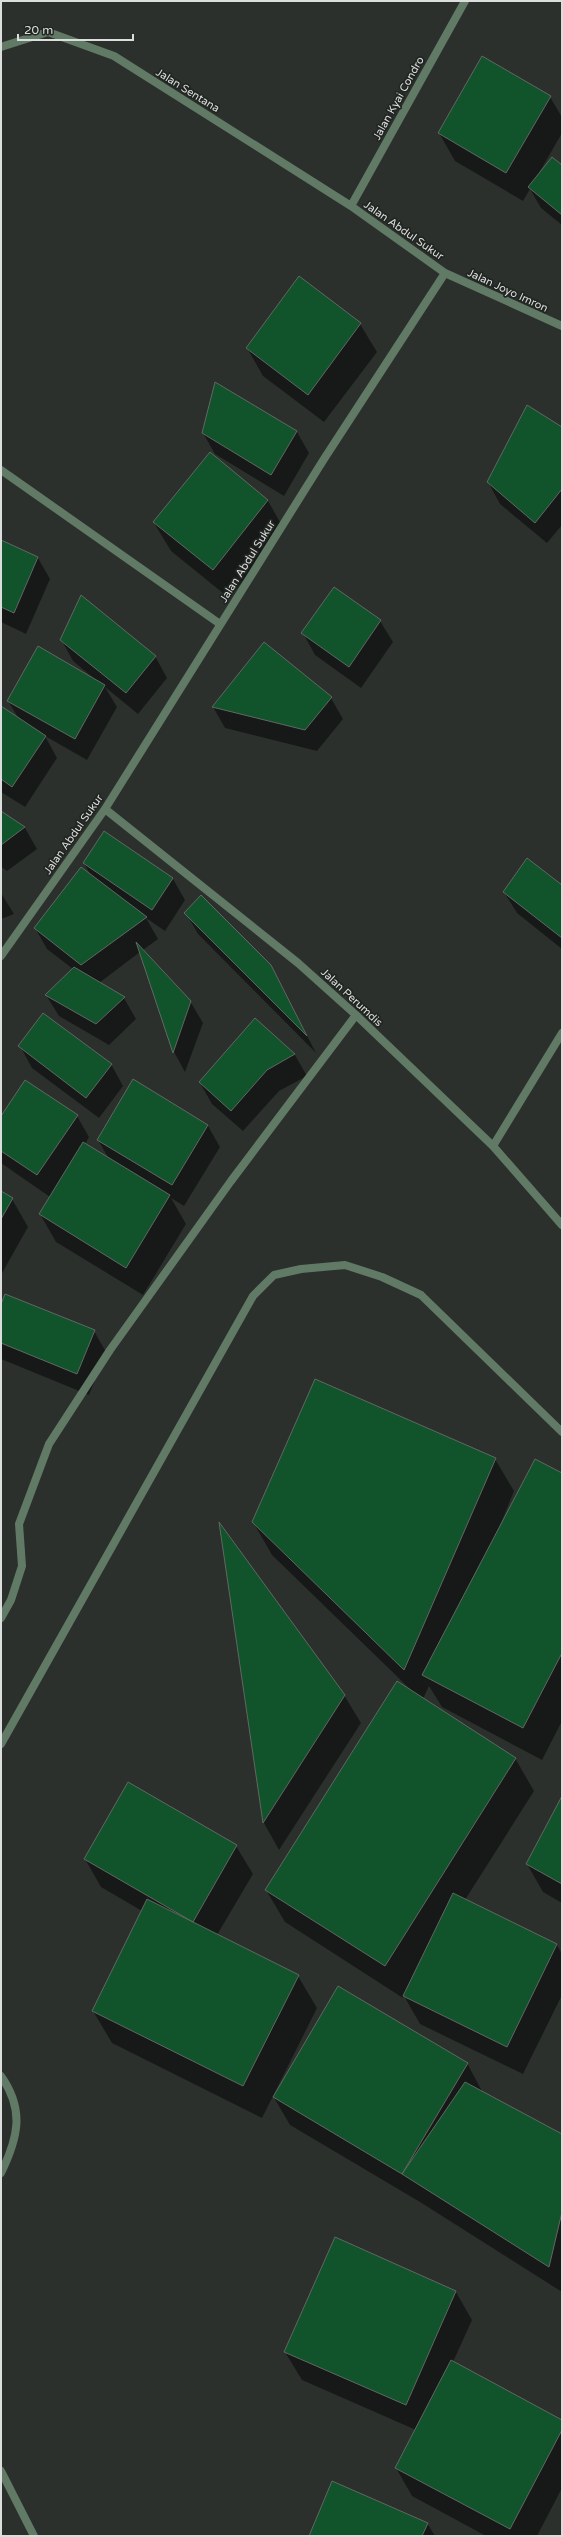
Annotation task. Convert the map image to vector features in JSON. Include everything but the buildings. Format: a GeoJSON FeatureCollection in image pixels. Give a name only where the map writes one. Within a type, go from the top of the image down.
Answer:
{"type":"FeatureCollection","features":[{"type":"Feature","properties":{"kind":"street","name":"Jalan Kyai Condro"},"geometry":{"type":"LineString","coordinates":[[351,206],[465,1]]}},
{"type":"Feature","properties":{"kind":"street","name":"Jalan Sentana"},"geometry":{"type":"LineString","coordinates":[[1,47],[48,32],[114,56],[351,206]]}},
{"type":"Feature","properties":{"kind":"street","name":"Jalan Abdul Sukur"},"geometry":{"type":"LineString","coordinates":[[1,956],[105,809],[324,458],[445,273],[351,206]]}},
{"type":"Feature","properties":{"kind":"street","name":"Jalan Joyo Imron"},"geometry":{"type":"LineString","coordinates":[[445,273],[562,326]]}},
{"type":"Feature","properties":{"kind":"street"},"geometry":{"type":"LineString","coordinates":[[1,470],[220,624]]}},
{"type":"Feature","properties":{"kind":"street","name":"Jalan Perumdis"},"geometry":{"type":"LineString","coordinates":[[105,809],[298,963],[356,1015],[493,1146],[562,1225]]}},
{"type":"Feature","properties":{"kind":"street"},"geometry":{"type":"LineString","coordinates":[[1,1618],[11,1600],[22,1566],[19,1524],[49,1444],[110,1350],[231,1181],[356,1015]]}},
{"type":"Feature","properties":{"kind":"street"},"geometry":{"type":"LineString","coordinates":[[493,1146],[562,1033]]}},
{"type":"Feature","properties":{"kind":"street"},"geometry":{"type":"LineString","coordinates":[[1,1744],[253,1296],[274,1275],[301,1269],[345,1265],[382,1277],[421,1295],[562,1432]]}},
{"type":"Feature","properties":{"kind":"street"},"geometry":{"type":"LineString","coordinates":[[1,2076],[10,2089],[18,2120],[12,2150],[1,2173]]}},
{"type":"Feature","properties":{"kind":"street"},"geometry":{"type":"LineString","coordinates":[[1,2471],[34,2536]]}}]}
